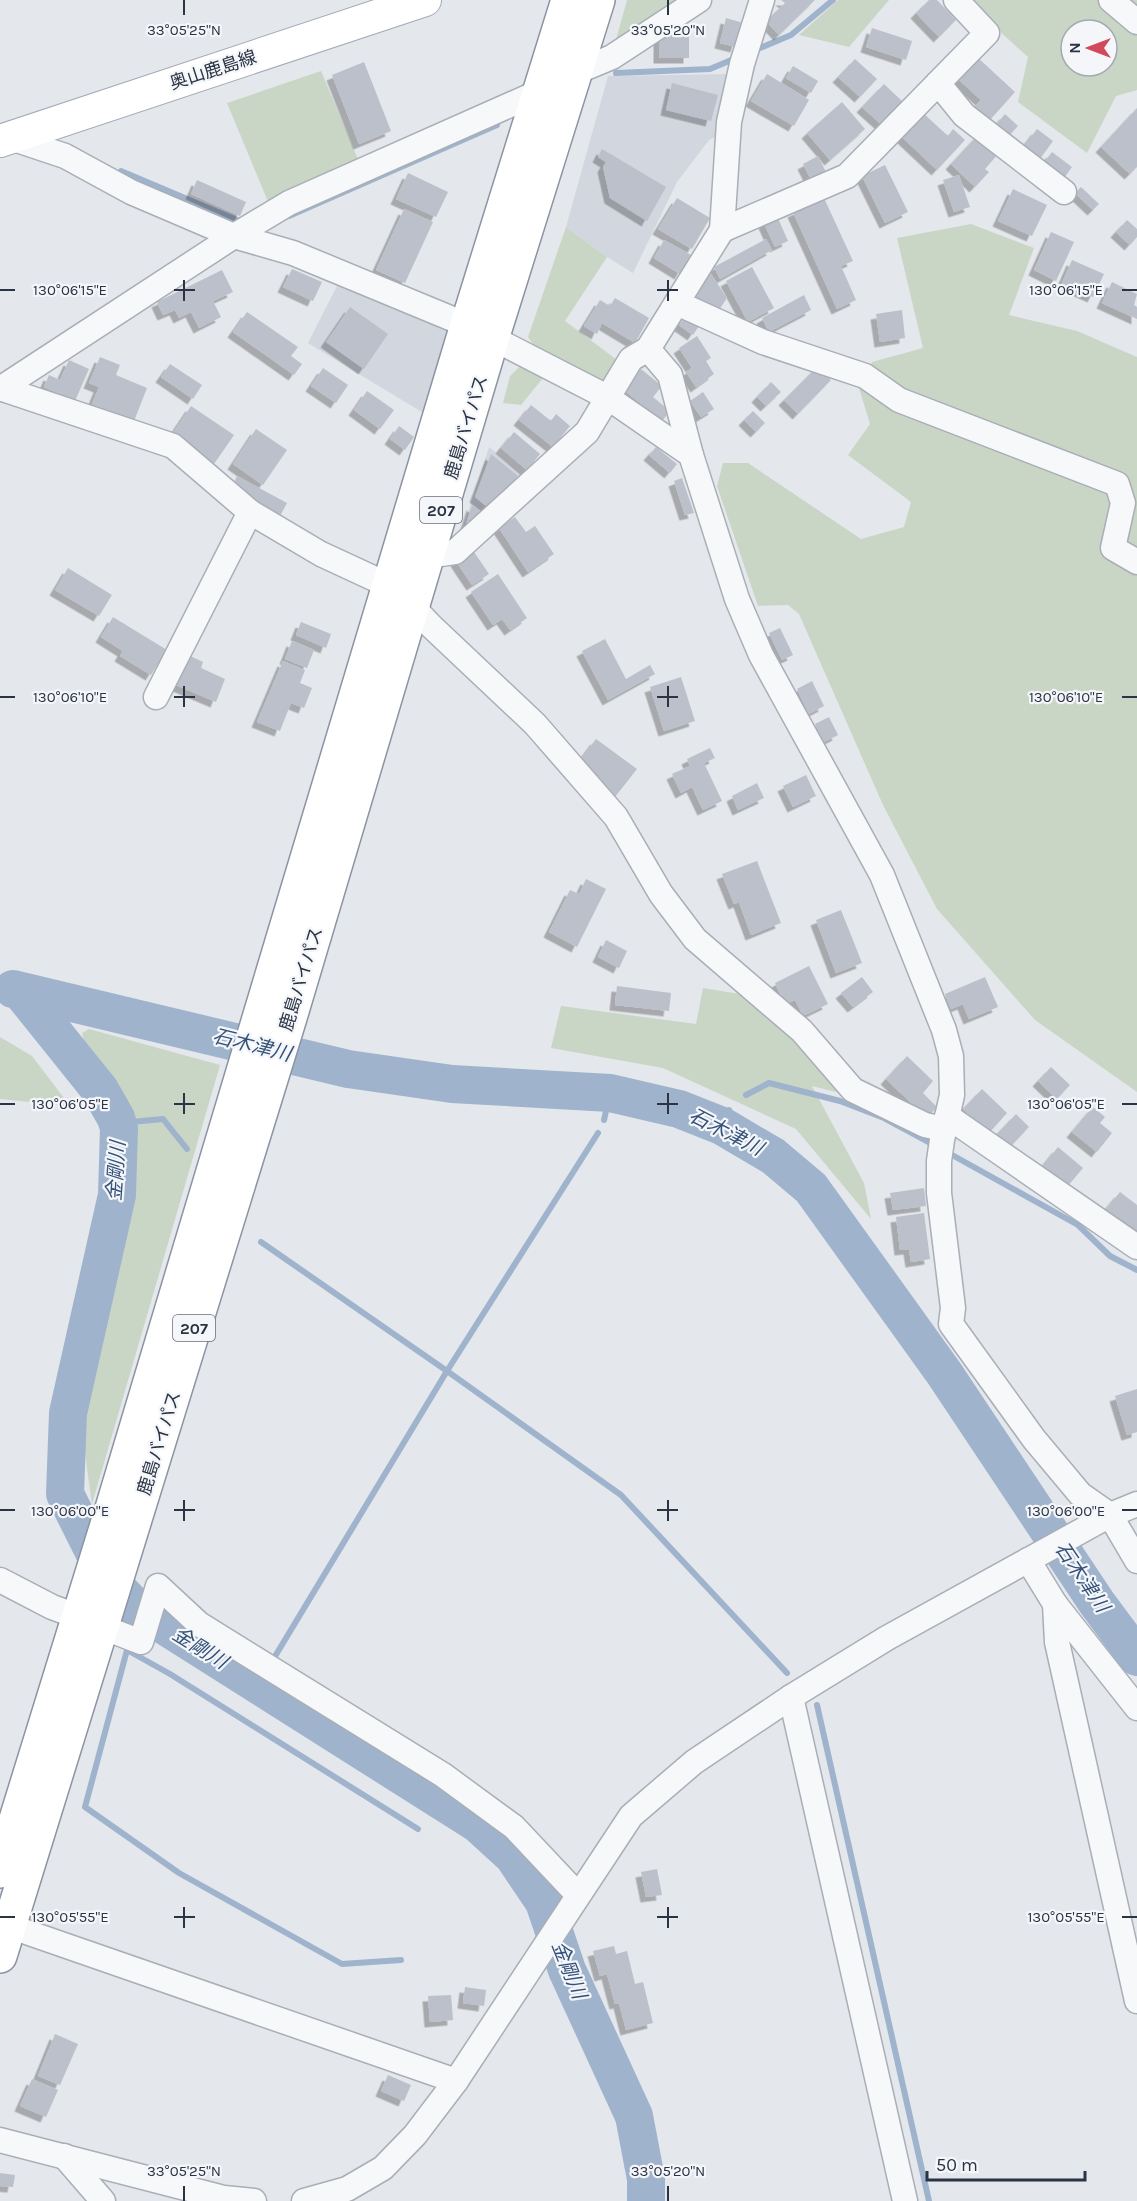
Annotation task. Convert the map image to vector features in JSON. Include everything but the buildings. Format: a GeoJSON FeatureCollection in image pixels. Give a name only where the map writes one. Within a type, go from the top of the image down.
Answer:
{"type":"FeatureCollection","features":[{"type":"Feature","properties":{"kind":"highway","name":"鹿島バイパス"},"geometry":{"type":"LineString","coordinates":[[400,596],[428,556],[479,332],[539,92],[568,0]]}},
{"type":"Feature","properties":{"kind":"highway","name":"鹿島バイパス"},"geometry":{"type":"LineString","coordinates":[[4,1941],[96,1619],[90,1581],[110,1515],[275,1017],[479,332],[576,72],[598,0]]}},
{"type":"Feature","properties":{"kind":"highway","name":"鹿島バイパス"},"geometry":{"type":"LineString","coordinates":[[0,1871],[96,1619],[123,1560],[251,1093]]}},
{"type":"Feature","properties":{"kind":"main road","name":"奥山鹿島線"},"geometry":{"type":"LineString","coordinates":[[3,137],[394,5],[425,0]]}},
{"type":"Feature","properties":{"kind":"street"},"geometry":{"type":"LineString","coordinates":[[576,72],[612,57],[699,0]]}},
{"type":"Feature","properties":{"kind":"street"},"geometry":{"type":"LineString","coordinates":[[428,556],[455,552],[587,432],[631,359],[648,349],[722,230],[729,122],[745,53],[762,0]]}},
{"type":"Feature","properties":{"kind":"street"},"geometry":{"type":"LineString","coordinates":[[722,230],[847,176],[987,33],[956,0]]}},
{"type":"Feature","properties":{"kind":"street"},"geometry":{"type":"LineString","coordinates":[[1111,0],[1137,22]]}},
{"type":"Feature","properties":{"kind":"street"},"geometry":{"type":"LineString","coordinates":[[938,83],[964,115],[1064,192]]}},
{"type":"Feature","properties":{"kind":"street"},"geometry":{"type":"LineString","coordinates":[[1,388],[245,229],[289,203],[539,92]]}},
{"type":"Feature","properties":{"kind":"street"},"geometry":{"type":"LineString","coordinates":[[3,137],[65,156],[131,192],[245,229],[293,253],[479,332],[607,397],[691,455]]}},
{"type":"Feature","properties":{"kind":"street"},"geometry":{"type":"LineString","coordinates":[[676,303],[763,342],[865,376],[898,400],[1117,484],[1123,503],[1113,548],[1137,562]]}},
{"type":"Feature","properties":{"kind":"street"},"geometry":{"type":"LineString","coordinates":[[648,349],[670,375],[691,455],[737,599],[761,655],[882,875],[944,1030],[951,1056],[952,1095],[943,1136],[939,1192],[953,1308],[951,1324],[1034,1438],[1072,1485],[1080,1494],[1110,1515],[1137,1561]]}},
{"type":"Feature","properties":{"kind":"street"},"geometry":{"type":"LineString","coordinates":[[1,388],[173,446],[250,512],[321,554],[400,596],[535,724],[616,817],[661,894],[695,939],[802,1031],[853,1090],[925,1125],[1137,1247]]}},
{"type":"Feature","properties":{"kind":"street"},"geometry":{"type":"LineString","coordinates":[[156,697],[250,512]]}},
{"type":"Feature","properties":{"kind":"street"},"geometry":{"type":"LineString","coordinates":[[304,2201],[347,2189],[382,2168],[415,2135],[456,2081],[631,1816],[694,1762],[791,1697],[887,1638],[1110,1515],[1137,1504]]}},
{"type":"Feature","properties":{"kind":"street"},"geometry":{"type":"LineString","coordinates":[[1030,1559],[1055,1604],[1137,1708]]}},
{"type":"Feature","properties":{"kind":"street"},"geometry":{"type":"LineString","coordinates":[[0,1580],[52,1607],[96,1619],[141,1642],[158,1586],[199,1624],[443,1775],[514,1827],[573,1904]]}},
{"type":"Feature","properties":{"kind":"street"},"geometry":{"type":"LineString","coordinates":[[1055,1604],[1057,1642],[1137,2001]]}},
{"type":"Feature","properties":{"kind":"street"},"geometry":{"type":"LineString","coordinates":[[791,1697],[905,2201]]}},
{"type":"Feature","properties":{"kind":"street"},"geometry":{"type":"LineString","coordinates":[[4,1941],[456,2081]]}},
{"type":"Feature","properties":{"kind":"street"},"geometry":{"type":"LineString","coordinates":[[0,2140],[224,2198],[254,2201]]}},
{"type":"Feature","properties":{"kind":"street"},"geometry":{"type":"LineString","coordinates":[[64,2156],[103,2201]]}},
{"type":"Feature","properties":{"kind":"shaded area"},"geometry":{"type":"Polygon","coordinates":[[[732,74],[724,133],[709,140],[677,182],[633,273],[566,227],[608,76],[732,74]]]}},
{"type":"Feature","properties":{"kind":"shaded area"},"geometry":{"type":"Polygon","coordinates":[[[339,282],[448,329],[425,414],[308,343],[339,282]]]}},
{"type":"Feature","properties":{"kind":"shaded area"},"geometry":{"type":"Polygon","coordinates":[[[489,447],[528,480],[459,540],[489,447]]]}},
{"type":"Feature","properties":{"kind":"green space"},"geometry":{"type":"Polygon","coordinates":[[[627,0],[685,0],[614,47],[627,0]]]}},
{"type":"Feature","properties":{"kind":"green space"},"geometry":{"type":"Polygon","coordinates":[[[838,0],[889,0],[849,47],[799,35],[838,0]]]}},
{"type":"Feature","properties":{"kind":"green space"},"geometry":{"type":"Polygon","coordinates":[[[965,0],[1137,0],[1137,90],[1116,96],[1087,153],[1018,102],[1028,57],[965,0]]]}},
{"type":"Feature","properties":{"kind":"green space"},"geometry":{"type":"Polygon","coordinates":[[[321,71],[360,164],[269,204],[227,103],[321,71]]]}},
{"type":"Feature","properties":{"kind":"green space"},"geometry":{"type":"Polygon","coordinates":[[[971,224],[1034,248],[1009,315],[1077,331],[1137,357],[1137,1092],[1035,1020],[937,909],[883,805],[799,614],[788,605],[758,606],[717,486],[723,463],[748,463],[861,539],[904,527],[911,502],[848,455],[870,424],[859,388],[872,362],[923,348],[897,238],[971,224]]]}},
{"type":"Feature","properties":{"kind":"green space"},"geometry":{"type":"Polygon","coordinates":[[[566,227],[607,257],[565,321],[621,363],[596,406],[543,378],[521,405],[503,403],[510,376],[537,350],[528,337],[566,227]]]}},
{"type":"Feature","properties":{"kind":"green space"},"geometry":{"type":"Polygon","coordinates":[[[703,988],[752,996],[856,1097],[812,1086],[864,1183],[871,1219],[796,1129],[663,1068],[551,1048],[561,1006],[696,1024],[703,988]]]}},
{"type":"Feature","properties":{"kind":"green space"},"geometry":{"type":"Polygon","coordinates":[[[89,1029],[220,1065],[92,1504],[82,1432],[136,1182],[136,1122],[85,1045],[82,1033],[89,1029]]]}},
{"type":"Feature","properties":{"kind":"green space"},"geometry":{"type":"Polygon","coordinates":[[[0,1037],[32,1056],[70,1106],[0,1099],[0,1037]]]}},
{"type":"Feature","properties":{"kind":"waterway"},"geometry":{"type":"LineString","coordinates":[[753,51],[791,35],[833,0]]}},
{"type":"Feature","properties":{"kind":"waterway"},"geometry":{"type":"LineString","coordinates":[[616,73],[710,69],[736,58]]}},
{"type":"Feature","properties":{"kind":"waterway"},"geometry":{"type":"LineString","coordinates":[[289,216],[497,125]]}},
{"type":"Feature","properties":{"kind":"waterway"},"geometry":{"type":"LineString","coordinates":[[121,171],[244,223]]}},
{"type":"Feature","properties":{"kind":"waterway","name":"石木津川"},"geometry":{"type":"LineString","coordinates":[[13,989],[348,1069],[452,1084],[610,1093],[679,1109],[722,1126],[773,1156],[811,1188],[944,1373],[1097,1603],[1137,1657]]}},
{"type":"Feature","properties":{"kind":"waterway","name":"金剛川"},"geometry":{"type":"LineString","coordinates":[[22,993],[100,1090],[119,1128],[117,1195],[68,1413],[65,1494],[107,1578],[135,1607],[478,1824],[513,1856],[544,1902],[567,1970],[634,2116],[646,2179],[646,2201]]}},
{"type":"Feature","properties":{"kind":"waterway"},"geometry":{"type":"LineString","coordinates":[[746,1095],[769,1083],[840,1101],[884,1118],[936,1146]]}},
{"type":"Feature","properties":{"kind":"waterway"},"geometry":{"type":"LineString","coordinates":[[604,1120],[610,1093]]}},
{"type":"Feature","properties":{"kind":"waterway"},"geometry":{"type":"LineString","coordinates":[[722,1126],[729,1110]]}},
{"type":"Feature","properties":{"kind":"waterway"},"geometry":{"type":"LineString","coordinates":[[119,1128],[131,1122],[163,1119],[187,1149]]}},
{"type":"Feature","properties":{"kind":"waterway"},"geometry":{"type":"LineString","coordinates":[[271,1663],[447,1371],[598,1133]]}},
{"type":"Feature","properties":{"kind":"waterway"},"geometry":{"type":"LineString","coordinates":[[945,1151],[1078,1225],[1110,1256],[1137,1270]]}},
{"type":"Feature","properties":{"kind":"waterway"},"geometry":{"type":"LineString","coordinates":[[261,1242],[621,1495],[787,1673]]}},
{"type":"Feature","properties":{"kind":"waterway"},"geometry":{"type":"LineString","coordinates":[[131,1627],[135,1607]]}},
{"type":"Feature","properties":{"kind":"waterway"},"geometry":{"type":"LineString","coordinates":[[401,1960],[342,1964],[179,1873],[85,1807],[127,1650],[170,1674],[418,1829]]}},
{"type":"Feature","properties":{"kind":"waterway"},"geometry":{"type":"LineString","coordinates":[[255,1682],[265,1673]]}},
{"type":"Feature","properties":{"kind":"waterway"},"geometry":{"type":"LineString","coordinates":[[817,1705],[929,2201]]}}]}
